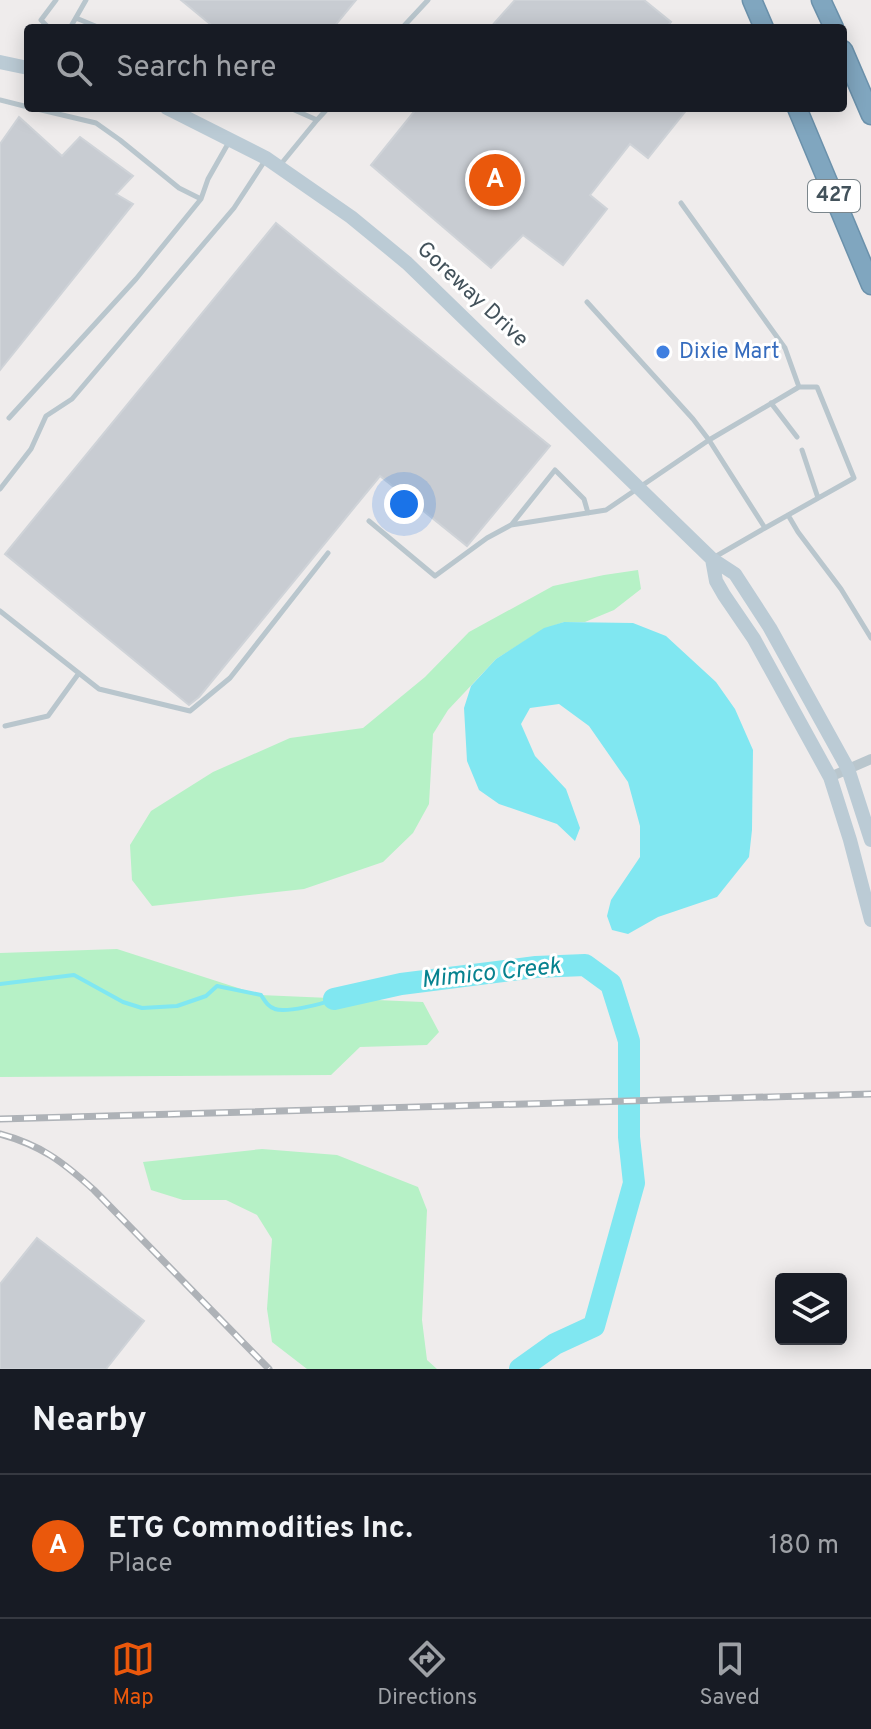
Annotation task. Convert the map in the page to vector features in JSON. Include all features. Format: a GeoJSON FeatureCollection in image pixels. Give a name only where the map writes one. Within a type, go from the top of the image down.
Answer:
{"type":"FeatureCollection","features":[{"type":"Feature","properties":{"kind":"highway"},"geometry":{"type":"LineString","coordinates":[[752,0],[762,24]]}},
{"type":"Feature","properties":{"kind":"highway"},"geometry":{"type":"LineString","coordinates":[[821,0],[832,24]]}},
{"type":"Feature","properties":{"kind":"highway"},"geometry":{"type":"LineString","coordinates":[[847,59],[871,115]]}},
{"type":"Feature","properties":{"kind":"highway","name":"427"},"geometry":{"type":"LineString","coordinates":[[799,112],[871,285]]}},
{"type":"Feature","properties":{"kind":"main road"},"geometry":{"type":"LineString","coordinates":[[0,63],[24,67]]}},
{"type":"Feature","properties":{"kind":"main road","name":"Goreway Drive"},"geometry":{"type":"LineString","coordinates":[[175,112],[273,162],[351,217],[407,263],[712,559],[735,574],[770,628],[848,769],[871,840]]}},
{"type":"Feature","properties":{"kind":"main road","name":"Goreway Drive"},"geometry":{"type":"LineString","coordinates":[[712,559],[716,581],[754,639],[830,777],[871,920]]}},
{"type":"Feature","properties":{"kind":"street"},"geometry":{"type":"LineString","coordinates":[[830,777],[871,759]]}},
{"type":"Feature","properties":{"kind":"lane"},"geometry":{"type":"LineString","coordinates":[[45,24],[41,20],[56,0]]}},
{"type":"Feature","properties":{"kind":"lane"},"geometry":{"type":"LineString","coordinates":[[72,24],[86,0]]}},
{"type":"Feature","properties":{"kind":"lane"},"geometry":{"type":"LineString","coordinates":[[406,24],[428,0]]}},
{"type":"Feature","properties":{"kind":"lane"},"geometry":{"type":"LineString","coordinates":[[76,18],[90,24]]}},
{"type":"Feature","properties":{"kind":"lane"},"geometry":{"type":"LineString","coordinates":[[0,100],[24,106]]}},
{"type":"Feature","properties":{"kind":"lane"},"geometry":{"type":"LineString","coordinates":[[51,112],[96,123],[179,188],[201,199]]}},
{"type":"Feature","properties":{"kind":"lane"},"geometry":{"type":"LineString","coordinates":[[299,112],[317,120]]}},
{"type":"Feature","properties":{"kind":"lane"},"geometry":{"type":"LineString","coordinates":[[0,489],[31,449],[46,416],[72,399],[273,162],[324,112]]}},
{"type":"Feature","properties":{"kind":"lane"},"geometry":{"type":"LineString","coordinates":[[9,418],[136,279],[201,199],[208,179],[230,140]]}},
{"type":"Feature","properties":{"kind":"lane"},"geometry":{"type":"LineString","coordinates":[[681,203],[785,348],[799,387]]}},
{"type":"Feature","properties":{"kind":"lane"},"geometry":{"type":"LineString","coordinates":[[587,302],[693,419],[765,528]]}},
{"type":"Feature","properties":{"kind":"lane"},"geometry":{"type":"LineString","coordinates":[[369,521],[435,576],[487,538],[511,525],[606,510],[709,440],[771,403],[799,387],[817,387],[854,478],[712,559]]}},
{"type":"Feature","properties":{"kind":"lane"},"geometry":{"type":"LineString","coordinates":[[771,403],[797,437]]}},
{"type":"Feature","properties":{"kind":"lane"},"geometry":{"type":"LineString","coordinates":[[802,450],[818,498]]}},
{"type":"Feature","properties":{"kind":"lane"},"geometry":{"type":"LineString","coordinates":[[511,525],[555,470],[584,499],[588,513]]}},
{"type":"Feature","properties":{"kind":"lane"},"geometry":{"type":"LineString","coordinates":[[788,515],[841,589],[871,638]]}},
{"type":"Feature","properties":{"kind":"lane"},"geometry":{"type":"LineString","coordinates":[[0,611],[99,689],[190,711],[230,678],[328,553]]}},
{"type":"Feature","properties":{"kind":"lane"},"geometry":{"type":"LineString","coordinates":[[5,726],[48,716],[79,673]]}},
{"type":"Feature","properties":{"kind":"green space"},"geometry":{"type":"Polygon","coordinates":[[[638,570],[641,589],[614,610],[585,622],[564,622],[544,629],[496,659],[448,710],[433,734],[429,804],[413,833],[383,862],[304,889],[152,906],[132,880],[130,845],[151,811],[213,772],[290,738],[363,728],[425,677],[469,632],[553,586],[638,570]]]}},
{"type":"Feature","properties":{"kind":"green space"},"geometry":{"type":"Polygon","coordinates":[[[117,949],[260,995],[423,1002],[439,1032],[427,1045],[360,1047],[331,1075],[0,1077],[0,953],[117,949]]]}},
{"type":"Feature","properties":{"kind":"green space"},"geometry":{"type":"Polygon","coordinates":[[[262,1149],[337,1155],[418,1187],[427,1210],[422,1320],[427,1360],[437,1369],[307,1369],[272,1342],[267,1309],[272,1239],[257,1215],[226,1200],[183,1200],[151,1190],[143,1162],[262,1149]]]}},
{"type":"Feature","properties":{"kind":"water"},"geometry":{"type":"Polygon","coordinates":[[[564,622],[633,623],[666,636],[716,682],[735,709],[753,750],[749,857],[717,897],[658,917],[628,934],[612,930],[607,916],[611,900],[640,857],[640,826],[628,782],[589,726],[559,704],[530,708],[521,724],[535,756],[566,789],[580,828],[575,841],[557,824],[499,804],[479,790],[467,761],[464,708],[471,686],[496,659],[544,628],[564,622]]]}},
{"type":"Feature","properties":{"kind":"building"},"geometry":{"type":"Polygon","coordinates":[[[181,0],[356,0],[336,24],[210,24],[181,0]]]}},
{"type":"Feature","properties":{"kind":"building"},"geometry":{"type":"Polygon","coordinates":[[[515,0],[644,0],[671,22],[669,24],[494,24],[515,0]]]}},
{"type":"Feature","properties":{"kind":"building"},"geometry":{"type":"Polygon","coordinates":[[[414,112],[685,112],[648,158],[630,144],[590,195],[607,209],[563,265],[523,235],[491,268],[371,165],[414,112]]]}},
{"type":"Feature","properties":{"kind":"building"},"geometry":{"type":"Polygon","coordinates":[[[19,117],[62,156],[80,137],[133,176],[116,194],[133,204],[0,370],[0,144],[19,117]]]}},
{"type":"Feature","properties":{"kind":"building"},"geometry":{"type":"Polygon","coordinates":[[[276,223],[550,446],[467,546],[380,476],[199,697],[189,705],[5,554],[276,223]]]}},
{"type":"Feature","properties":{"kind":"building"},"geometry":{"type":"Polygon","coordinates":[[[37,1238],[144,1321],[106,1369],[0,1369],[0,1284],[37,1238]]]}},
{"type":"Feature","properties":{"kind":"waterway","name":"Mimico Creek"},"geometry":{"type":"LineString","coordinates":[[334,999],[401,984],[536,967],[585,965],[611,984],[629,1041],[629,1137],[634,1183],[594,1326],[555,1344],[520,1369]]}},
{"type":"Feature","properties":{"kind":"waterway","name":"Mimico Creek"},"geometry":{"type":"LineString","coordinates":[[0,984],[74,975],[123,1002],[142,1008],[177,1006],[206,996],[217,986],[261,995],[270,1007],[280,1010],[334,999]]}},
{"type":"Feature","properties":{"kind":"railway"},"geometry":{"type":"LineString","coordinates":[[0,1119],[871,1094]]}},
{"type":"Feature","properties":{"kind":"railway"},"geometry":{"type":"LineString","coordinates":[[0,1134],[40,1149],[83,1180],[269,1369]]}},
{"type":"Feature","properties":{"kind":"place","name":"ETG Commodities Inc."},"geometry":{"type":"Point","coordinates":[495,180]}},
{"type":"Feature","properties":{"kind":"place","name":"Dixie Mart"},"geometry":{"type":"Point","coordinates":[663,352]}}]}
